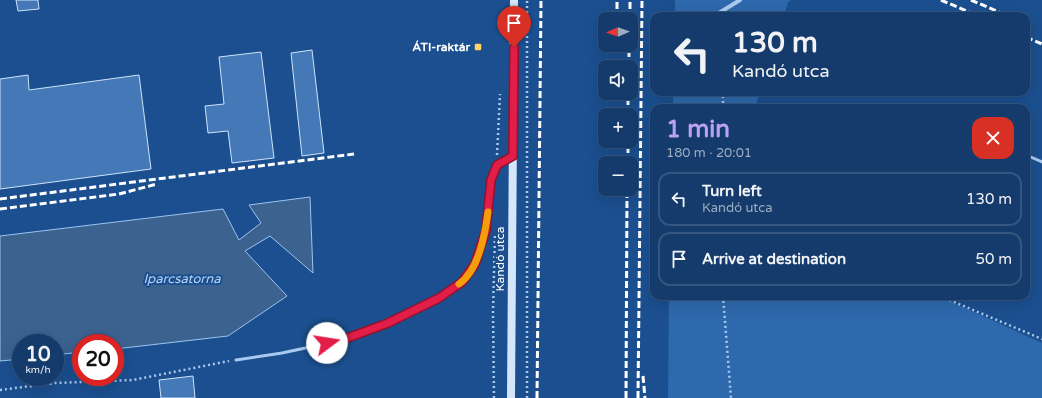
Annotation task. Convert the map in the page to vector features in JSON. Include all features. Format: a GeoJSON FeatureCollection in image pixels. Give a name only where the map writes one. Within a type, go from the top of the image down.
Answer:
{"type":"FeatureCollection","features":[{"type":"Feature","properties":{"kind":"street","name":"Kandó utca"},"geometry":{"type":"LineString","coordinates":[[511,398],[514,0]]}},
{"type":"Feature","properties":{"kind":"street"},"geometry":{"type":"LineString","coordinates":[[720,12],[740,0]]}},
{"type":"Feature","properties":{"kind":"lane"},"geometry":{"type":"LineString","coordinates":[[236,360],[282,353],[342,340],[388,323],[439,298],[462,282],[475,264],[486,230],[491,180],[497,165],[513,156]]}},
{"type":"Feature","properties":{"kind":"lane"},"geometry":{"type":"LineString","coordinates":[[1030,157],[1042,162]]}},
{"type":"Feature","properties":{"kind":"path"},"geometry":{"type":"LineString","coordinates":[[527,0],[527,398]]}},
{"type":"Feature","properties":{"kind":"path"},"geometry":{"type":"LineString","coordinates":[[723,300],[731,398]]}},
{"type":"Feature","properties":{"kind":"path"},"geometry":{"type":"LineString","coordinates":[[949,300],[1042,339]]}},
{"type":"Feature","properties":{"kind":"path"},"geometry":{"type":"LineString","coordinates":[[0,390],[55,384],[133,380],[236,360]]}},
{"type":"Feature","properties":{"kind":"shaded area"},"geometry":{"type":"Polygon","coordinates":[[[675,0],[791,0],[788,2],[785,12],[675,12],[675,0]]]}},
{"type":"Feature","properties":{"kind":"shaded area"},"geometry":{"type":"Polygon","coordinates":[[[673,96],[759,96],[756,104],[673,104],[673,96]]]}},
{"type":"Feature","properties":{"kind":"shaded area"},"geometry":{"type":"Polygon","coordinates":[[[669,300],[948,300],[1042,343],[1042,398],[668,398],[669,300]]]}},
{"type":"Feature","properties":{"kind":"water","name":"Iparcsatorna"},"geometry":{"type":"Polygon","coordinates":[[[310,197],[313,273],[270,236],[245,251],[287,296],[228,336],[124,348],[124,334],[72,334],[72,353],[64,354],[64,334],[12,334],[12,360],[0,361],[0,236],[223,209],[239,240],[261,223],[249,205],[310,197]]]}},
{"type":"Feature","properties":{"kind":"building"},"geometry":{"type":"Polygon","coordinates":[[[16,0],[38,0],[39,9],[18,11],[16,0]]]}},
{"type":"Feature","properties":{"kind":"building"},"geometry":{"type":"Polygon","coordinates":[[[312,50],[324,153],[302,156],[291,53],[312,50]]]}},
{"type":"Feature","properties":{"kind":"building"},"geometry":{"type":"Polygon","coordinates":[[[261,52],[274,158],[232,163],[228,131],[208,133],[205,106],[224,104],[219,57],[261,52]]]}},
{"type":"Feature","properties":{"kind":"building"},"geometry":{"type":"Polygon","coordinates":[[[28,75],[29,90],[139,75],[151,169],[0,189],[0,79],[28,75]]]}},
{"type":"Feature","properties":{"kind":"building"},"geometry":{"type":"Polygon","coordinates":[[[193,376],[195,398],[161,398],[159,380],[193,376]]]}},
{"type":"Feature","properties":{"kind":"railway"},"geometry":{"type":"LineString","coordinates":[[537,398],[541,0]]}},
{"type":"Feature","properties":{"kind":"railway"},"geometry":{"type":"LineString","coordinates":[[617,0],[617,12]]}},
{"type":"Feature","properties":{"kind":"railway"},"geometry":{"type":"LineString","coordinates":[[630,0],[630,12]]}},
{"type":"Feature","properties":{"kind":"railway"},"geometry":{"type":"LineString","coordinates":[[638,398],[642,0]]}},
{"type":"Feature","properties":{"kind":"railway"},"geometry":{"type":"LineString","coordinates":[[941,0],[969,12]]}},
{"type":"Feature","properties":{"kind":"railway"},"geometry":{"type":"LineString","coordinates":[[971,0],[999,12]]}},
{"type":"Feature","properties":{"kind":"railway"},"geometry":{"type":"LineString","coordinates":[[1030,39],[1042,44]]}},
{"type":"Feature","properties":{"kind":"railway"},"geometry":{"type":"LineString","coordinates":[[629,52],[629,60]]}},
{"type":"Feature","properties":{"kind":"railway"},"geometry":{"type":"LineString","coordinates":[[628,100],[628,108]]}},
{"type":"Feature","properties":{"kind":"railway"},"geometry":{"type":"LineString","coordinates":[[628,148],[628,156]]}},
{"type":"Feature","properties":{"kind":"railway"},"geometry":{"type":"LineString","coordinates":[[0,199],[354,154]]}},
{"type":"Feature","properties":{"kind":"railway"},"geometry":{"type":"LineString","coordinates":[[0,209],[119,194],[157,184]]}},
{"type":"Feature","properties":{"kind":"railway"},"geometry":{"type":"LineString","coordinates":[[626,398],[627,196]]}},
{"type":"Feature","properties":{"kind":"railway"},"geometry":{"type":"LineString","coordinates":[[643,376],[645,398]]}},
{"type":"Feature","properties":{"kind":"slow traffic"},"geometry":{"type":"LineString","coordinates":[[459,284],[475,264],[486,230],[488,212]]}},
{"type":"Feature","properties":{"kind":"place","name":"ÁTI-raktár"},"geometry":{"type":"Point","coordinates":[478,47]}},
{"type":"Feature","properties":{"kind":"route"},"geometry":{"type":"LineString","coordinates":[[327,343],[342,340],[388,323],[439,298],[462,282],[475,264],[486,230],[491,180],[497,165],[513,156],[514,47]]}}]}
